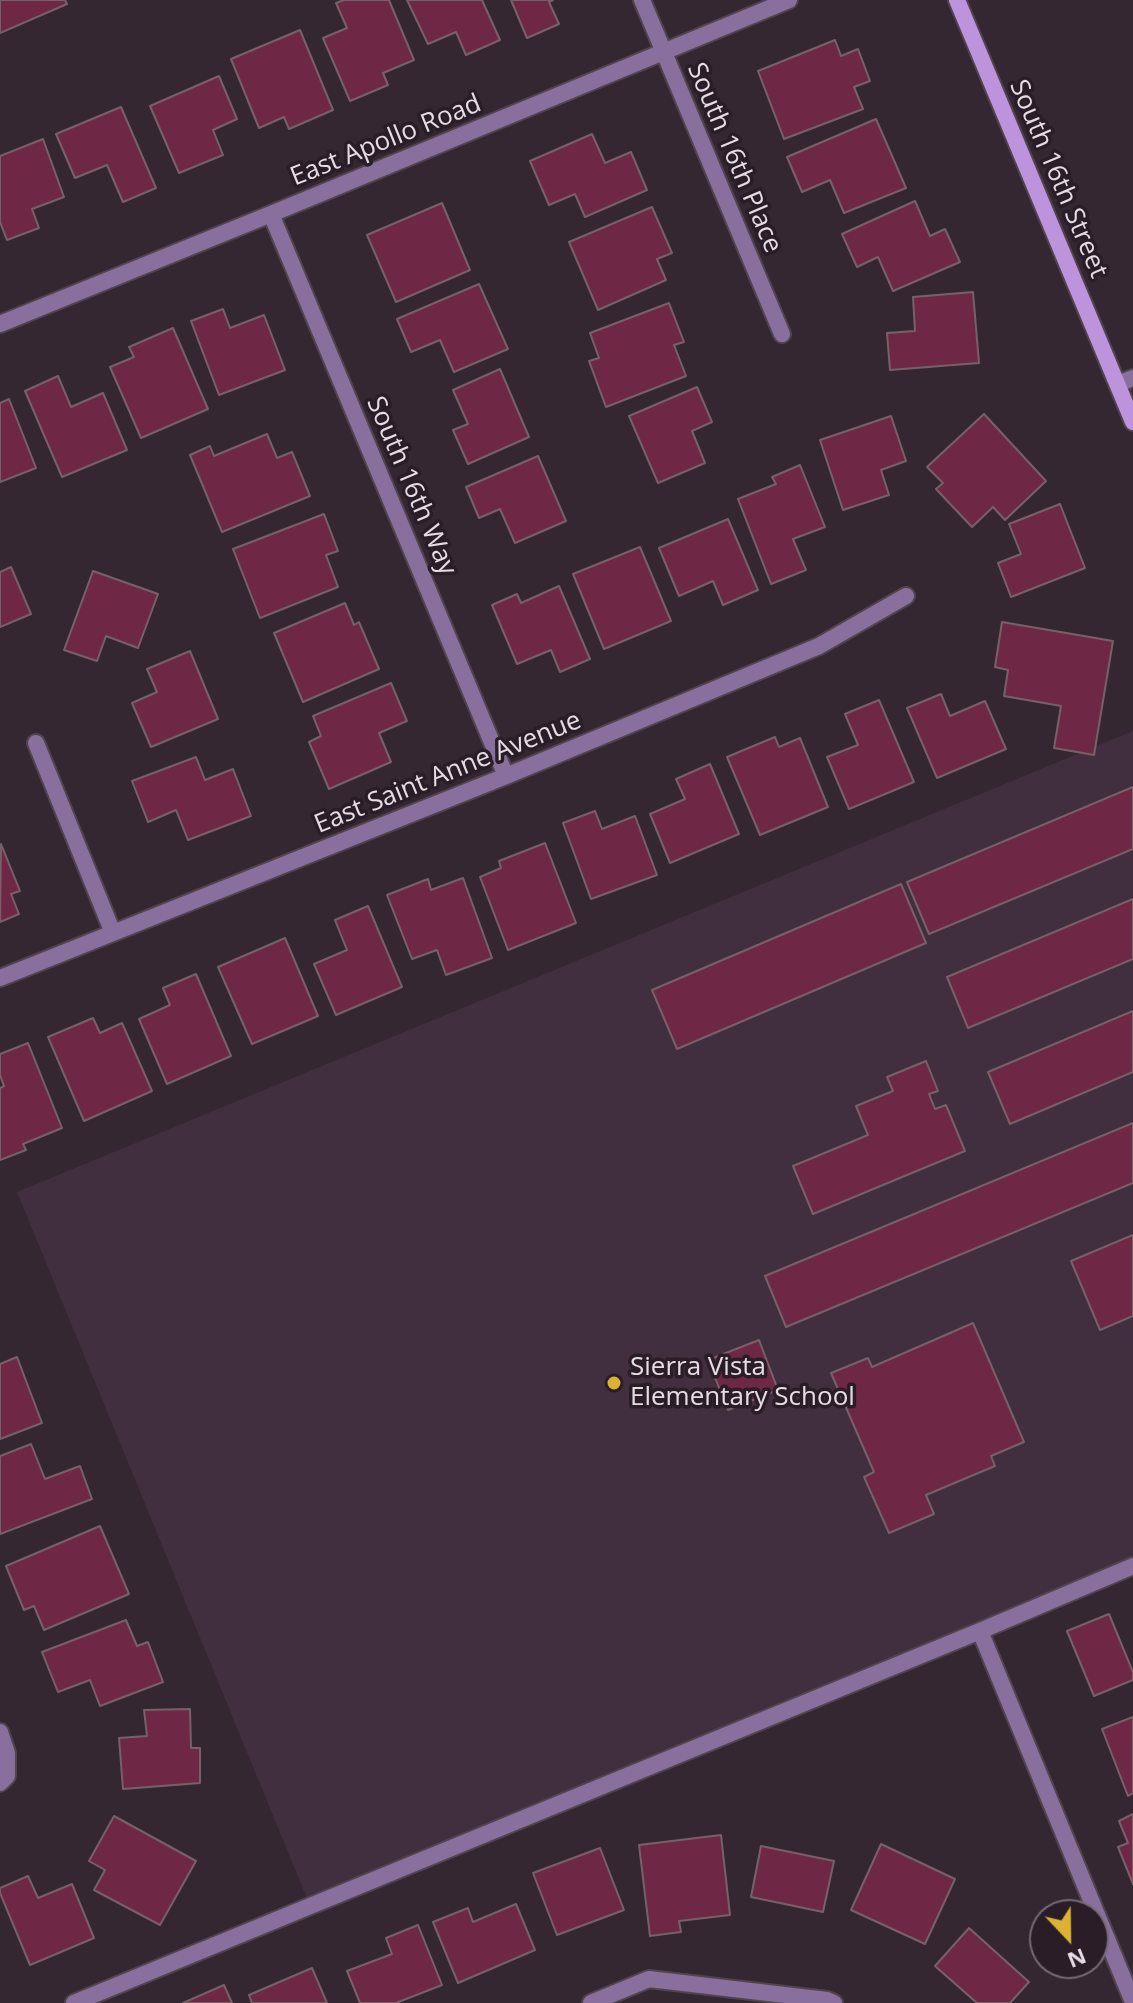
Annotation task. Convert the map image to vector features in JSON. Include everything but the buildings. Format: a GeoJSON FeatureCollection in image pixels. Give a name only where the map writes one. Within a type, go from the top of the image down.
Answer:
{"type":"FeatureCollection","features":[{"type":"Feature","properties":{"kind":"main road","name":"South 16th Street"},"geometry":{"type":"LineString","coordinates":[[957,0],[1125,381],[1133,422]]}},
{"type":"Feature","properties":{"kind":"street","name":"South 16th Place"},"geometry":{"type":"LineString","coordinates":[[642,0],[782,334]]}},
{"type":"Feature","properties":{"kind":"street","name":"East Apollo Road"},"geometry":{"type":"LineString","coordinates":[[0,324],[789,0]]}},
{"type":"Feature","properties":{"kind":"street","name":"South 16th Way"},"geometry":{"type":"LineString","coordinates":[[271,214],[506,776]]}},
{"type":"Feature","properties":{"kind":"street","name":"East Saint Anne Avenue"},"geometry":{"type":"LineString","coordinates":[[0,978],[506,776],[819,646],[906,596]]}},
{"type":"Feature","properties":{"kind":"street"},"geometry":{"type":"LineString","coordinates":[[36,743],[113,933]]}},
{"type":"Feature","properties":{"kind":"street"},"geometry":{"type":"LineString","coordinates":[[74,2003],[1133,1566]]}},
{"type":"Feature","properties":{"kind":"street"},"geometry":{"type":"LineString","coordinates":[[980,1631],[1133,2002]]}},
{"type":"Feature","properties":{"kind":"street"},"geometry":{"type":"LineString","coordinates":[[0,1732],[7,1753],[4,1780]]}},
{"type":"Feature","properties":{"kind":"street"},"geometry":{"type":"LineString","coordinates":[[591,2003],[649,1979],[830,2002]]}},
{"type":"Feature","properties":{"kind":"shaded area","name":"Sierra Vista Elementary School"},"geometry":{"type":"Polygon","coordinates":[[[1133,731],[1133,1574],[313,1913],[17,1192],[1133,731]]]}},
{"type":"Feature","properties":{"kind":"place","name":"Sierra Vista Elementary School"},"geometry":{"type":"Point","coordinates":[614,1383]}}]}
